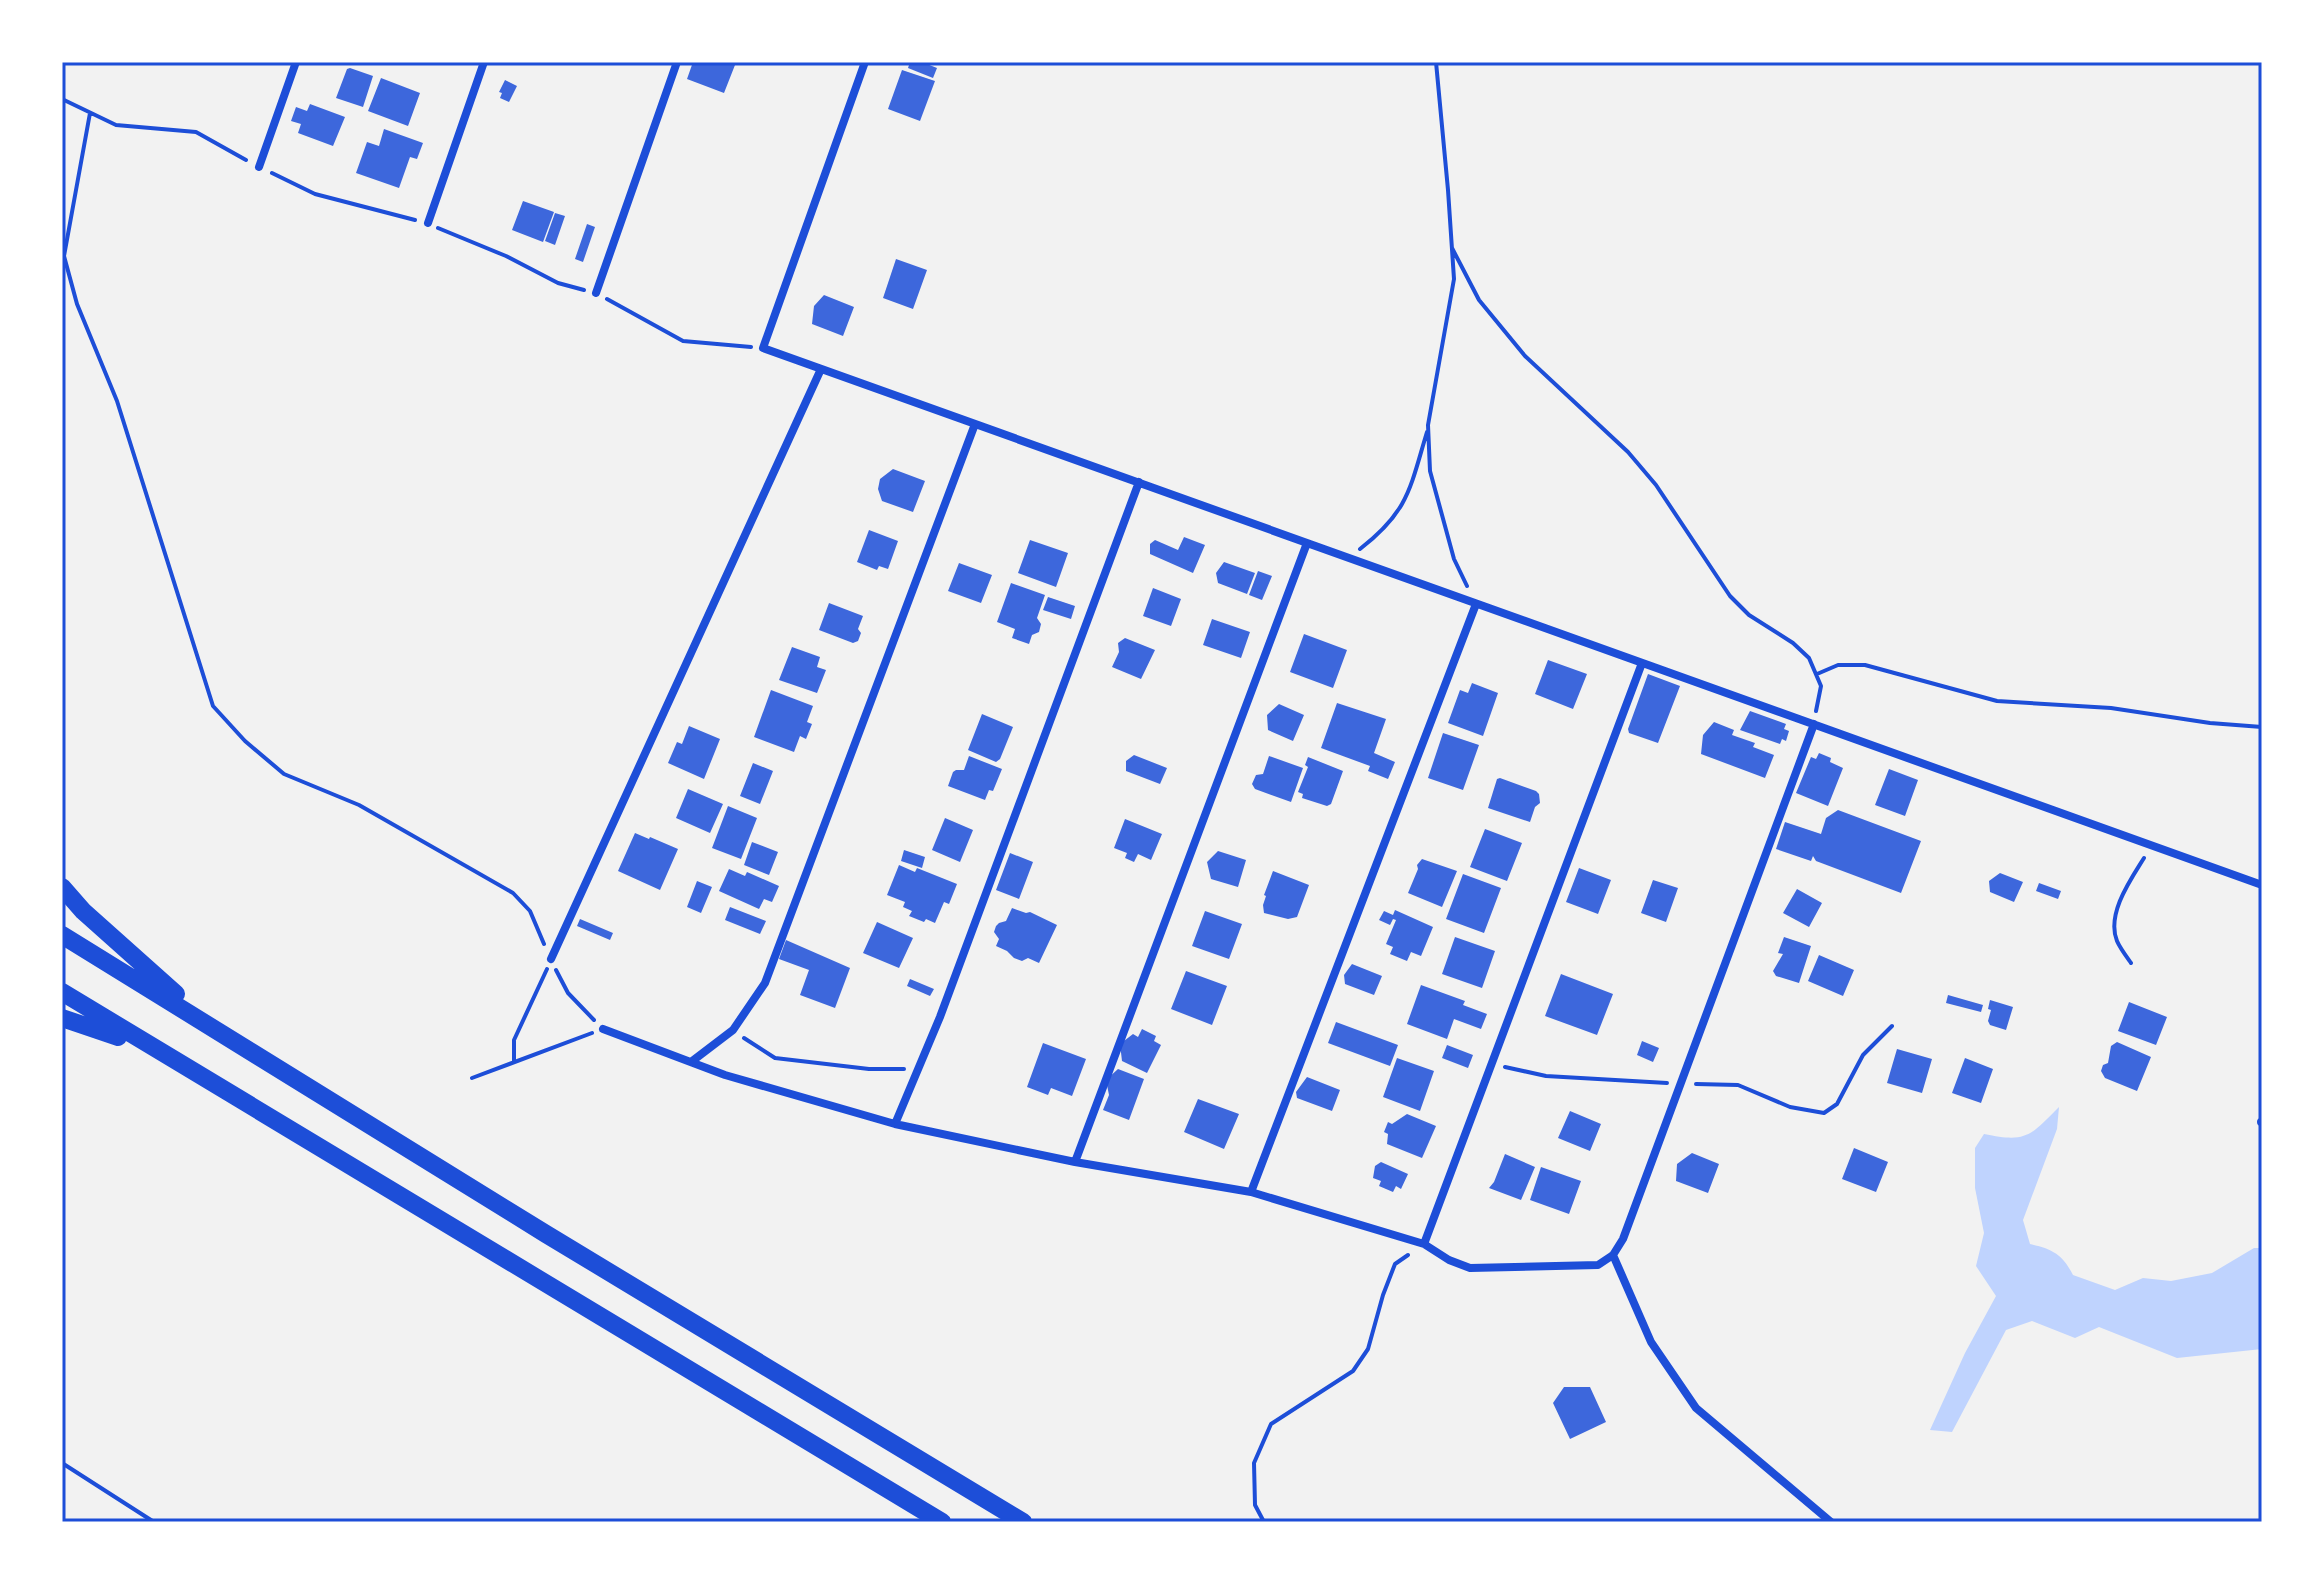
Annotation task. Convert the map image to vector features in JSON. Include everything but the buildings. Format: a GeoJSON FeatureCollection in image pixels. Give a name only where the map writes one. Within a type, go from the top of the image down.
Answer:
{"type":"FeatureCollection","features":[{"type":"Feature","properties":{"kind":"highway"},"geometry":{"type":"LineString","coordinates":[[62,887],[83,911],[217,1030]]}},
{"type":"Feature","properties":{"kind":"highway"},"geometry":{"type":"LineString","coordinates":[[62,935],[1023,1522]]}},
{"type":"Feature","properties":{"kind":"highway"},"geometry":{"type":"LineString","coordinates":[[62,992],[942,1522]]}},
{"type":"Feature","properties":{"kind":"highway"},"geometry":{"type":"LineString","coordinates":[[62,1018],[96,1028],[183,1066]]}},
{"type":"Feature","properties":{"kind":"street"},"geometry":{"type":"LineString","coordinates":[[259,167],[296,62]]}},
{"type":"Feature","properties":{"kind":"street"},"geometry":{"type":"LineString","coordinates":[[428,223],[484,62]]}},
{"type":"Feature","properties":{"kind":"street"},"geometry":{"type":"LineString","coordinates":[[596,293],[677,62]]}},
{"type":"Feature","properties":{"kind":"street"},"geometry":{"type":"LineString","coordinates":[[865,62],[763,348],[2262,885]]}},
{"type":"Feature","properties":{"kind":"street"},"geometry":{"type":"LineString","coordinates":[[551,959],[821,369]]}},
{"type":"Feature","properties":{"kind":"street"},"geometry":{"type":"LineString","coordinates":[[691,1062],[733,1030],[765,983],[975,424]]}},
{"type":"Feature","properties":{"kind":"street"},"geometry":{"type":"LineString","coordinates":[[895,1124],[940,1017],[1139,482]]}},
{"type":"Feature","properties":{"kind":"street"},"geometry":{"type":"LineString","coordinates":[[1075,1162],[1307,543]]}},
{"type":"Feature","properties":{"kind":"street"},"geometry":{"type":"LineString","coordinates":[[1251,1192],[1476,604]]}},
{"type":"Feature","properties":{"kind":"street"},"geometry":{"type":"LineString","coordinates":[[1424,1244],[1642,663]]}},
{"type":"Feature","properties":{"kind":"street"},"geometry":{"type":"LineString","coordinates":[[603,1029],[725,1075],[895,1124],[1075,1162],[1251,1192],[1424,1244],[1449,1260],[1470,1268],[1598,1265],[1613,1255],[1623,1239],[1814,724]]}},
{"type":"Feature","properties":{"kind":"street"},"geometry":{"type":"LineString","coordinates":[[1613,1255],[1651,1342],[1696,1408],[1831,1522]]}},
{"type":"Feature","properties":{"kind":"path"},"geometry":{"type":"LineString","coordinates":[[1349,558],[1383,531],[1406,500],[1428,425],[1454,279],[1436,62]]}},
{"type":"Feature","properties":{"kind":"path"},"geometry":{"type":"LineString","coordinates":[[62,99],[116,125],[196,132],[315,194],[428,223],[506,256],[558,283],[596,293],[683,341],[763,348]]}},
{"type":"Feature","properties":{"kind":"path"},"geometry":{"type":"LineString","coordinates":[[90,113],[64,256],[77,304],[117,401],[213,706],[245,741],[284,774],[359,805],[513,893],[530,911],[568,993],[603,1029],[472,1078]]}},
{"type":"Feature","properties":{"kind":"path"},"geometry":{"type":"LineString","coordinates":[[1452,248],[1479,300],[1525,356],[1628,452],[1656,485],[1730,596],[1749,615],[1793,643],[1809,658],[1821,686],[1814,724]]}},
{"type":"Feature","properties":{"kind":"path"},"geometry":{"type":"LineString","coordinates":[[1428,425],[1430,471],[1454,559],[1476,604]]}},
{"type":"Feature","properties":{"kind":"path"},"geometry":{"type":"LineString","coordinates":[[1816,674],[1838,665],[1865,665],[1997,701],[2111,708],[2210,723],[2262,727]]}},
{"type":"Feature","properties":{"kind":"path"},"geometry":{"type":"LineString","coordinates":[[2131,963],[2116,938],[2116,917],[2126,887],[2152,845]]}},
{"type":"Feature","properties":{"kind":"path"},"geometry":{"type":"LineString","coordinates":[[514,1061],[514,1040],[551,959]]}},
{"type":"Feature","properties":{"kind":"path"},"geometry":{"type":"LineString","coordinates":[[1492,1064],[1546,1076],[1738,1085],[1790,1107],[1824,1113],[1837,1104],[1863,1055],[1892,1026]]}},
{"type":"Feature","properties":{"kind":"path"},"geometry":{"type":"LineString","coordinates":[[733,1030],[755,1048],[775,1058],[869,1069],[919,1068]]}},
{"type":"Feature","properties":{"kind":"path"},"geometry":{"type":"LineString","coordinates":[[1264,1522],[1255,1505],[1254,1463],[1271,1424],[1353,1371],[1368,1349],[1395,1264],[1424,1244]]}},
{"type":"Feature","properties":{"kind":"path"},"geometry":{"type":"LineString","coordinates":[[62,1463],[154,1522]]}},
{"type":"Feature","properties":{"kind":"water"},"geometry":{"type":"Polygon","coordinates":[[[2059,1107],[2057,1129],[2023,1220],[2030,1244],[2056,1254],[2073,1275],[2115,1290],[2143,1278],[2171,1281],[2212,1273],[2254,1248],[2262,1248],[2262,1349],[2177,1358],[2099,1327],[2075,1338],[2032,1321],[2006,1330],[1952,1432],[1930,1430],[1965,1353],[1996,1296],[1976,1266],[1984,1233],[1975,1188],[1975,1148],[1984,1134],[2010,1138],[2027,1135],[2059,1107]]]}}]}
